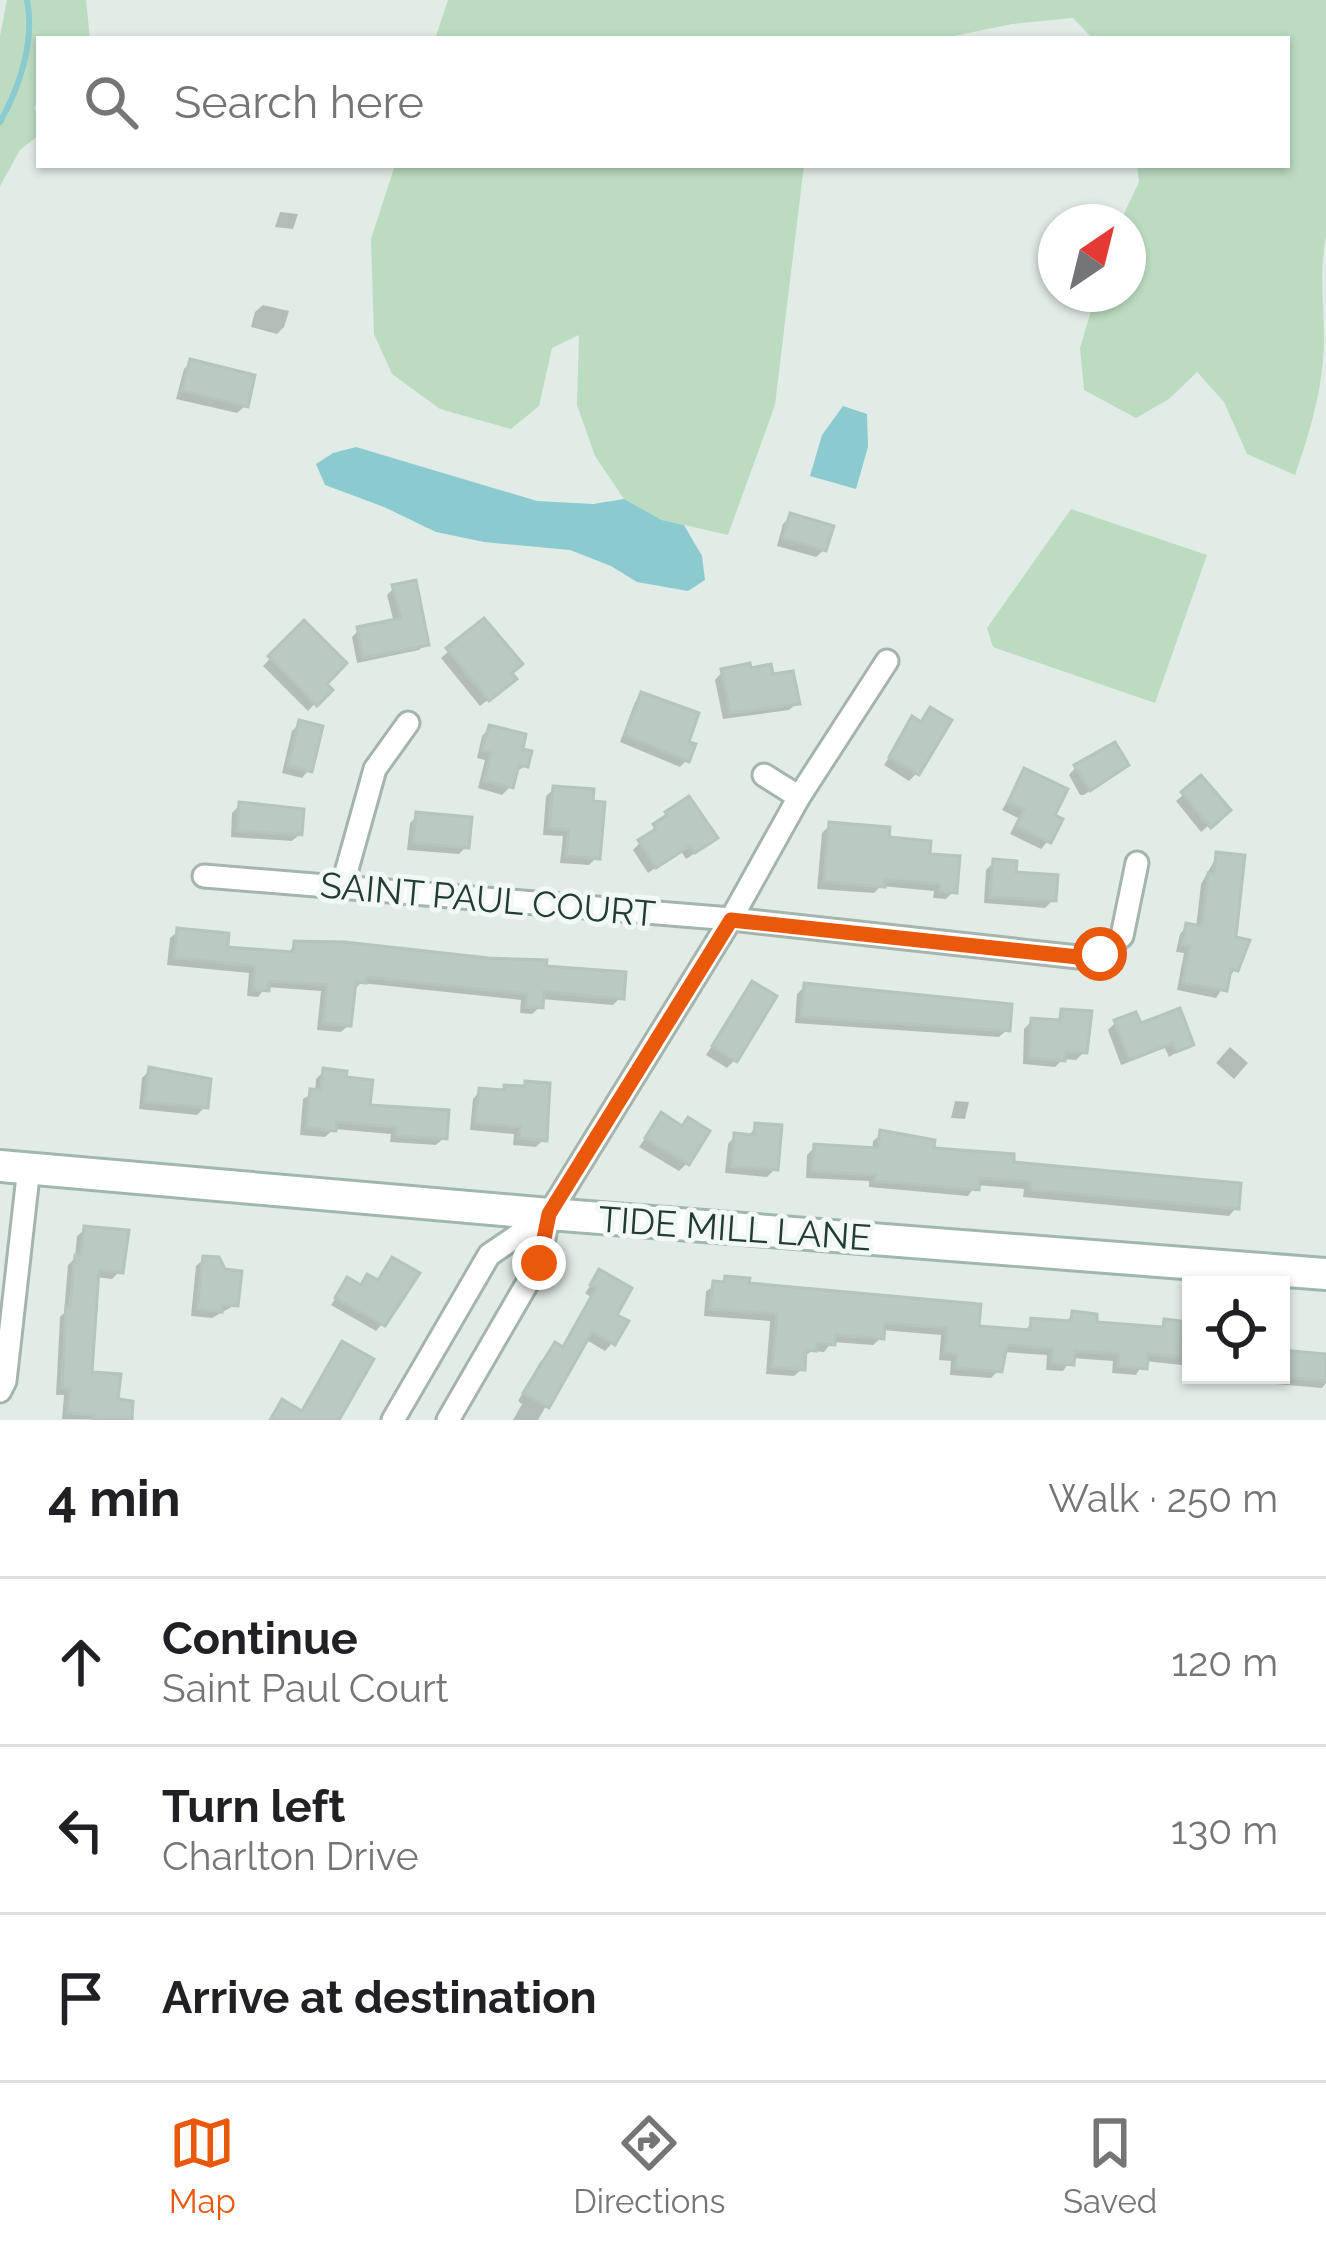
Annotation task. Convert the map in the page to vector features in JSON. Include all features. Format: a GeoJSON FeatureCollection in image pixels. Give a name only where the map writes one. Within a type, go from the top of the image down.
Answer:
{"type":"FeatureCollection","features":[{"type":"Feature","properties":{"kind":"street"},"geometry":{"type":"LineString","coordinates":[[448,1420],[539,1263],[549,1214],[731,920],[799,797],[887,661]]}},
{"type":"Feature","properties":{"kind":"street"},"geometry":{"type":"LineString","coordinates":[[342,887],[375,770],[408,723]]}},
{"type":"Feature","properties":{"kind":"street"},"geometry":{"type":"LineString","coordinates":[[764,775],[799,797]]}},
{"type":"Feature","properties":{"kind":"street","name":"SAINT PAUL COURT"},"geometry":{"type":"LineString","coordinates":[[204,876],[731,920],[1078,957],[1100,954],[1122,936],[1137,863]]}},
{"type":"Feature","properties":{"kind":"street"},"geometry":{"type":"LineString","coordinates":[[0,1391],[5,1382],[15,1167]]}},
{"type":"Feature","properties":{"kind":"street","name":"TIDE MILL LANE"},"geometry":{"type":"LineString","coordinates":[[15,1167],[1326,1274]]}},
{"type":"Feature","properties":{"kind":"street"},"geometry":{"type":"LineString","coordinates":[[393,1420],[490,1255],[549,1214]]}},
{"type":"Feature","properties":{"kind":"green space"},"geometry":{"type":"Polygon","coordinates":[[[7,0],[86,0],[90,36],[36,36],[36,137],[20,150],[0,186],[0,36],[7,0]]]}},
{"type":"Feature","properties":{"kind":"green space"},"geometry":{"type":"Polygon","coordinates":[[[448,0],[1326,0],[1323,359],[1315,410],[1295,475],[1247,454],[1224,402],[1197,372],[1169,399],[1136,418],[1084,390],[1080,348],[1091,312],[1146,312],[1146,204],[1129,204],[1139,182],[1137,168],[1290,168],[1290,36],[1090,36],[1073,18],[954,36],[436,36],[448,0]]]}},
{"type":"Feature","properties":{"kind":"green space"},"geometry":{"type":"Polygon","coordinates":[[[394,168],[804,168],[775,405],[728,535],[662,520],[624,499],[595,456],[577,405],[579,335],[552,348],[539,406],[511,429],[440,409],[392,374],[374,334],[371,239],[394,168]]]}},
{"type":"Feature","properties":{"kind":"green space"},"geometry":{"type":"Polygon","coordinates":[[[1071,509],[1207,555],[1155,703],[993,647],[987,628],[1071,509]]]}},
{"type":"Feature","properties":{"kind":"water"},"geometry":{"type":"Polygon","coordinates":[[[843,406],[867,414],[868,447],[856,489],[810,476],[822,435],[843,406]]]}},
{"type":"Feature","properties":{"kind":"water"},"geometry":{"type":"Polygon","coordinates":[[[356,447],[537,501],[593,504],[624,499],[662,520],[684,525],[702,556],[705,580],[688,591],[637,582],[570,550],[436,532],[325,485],[316,464],[356,447]]]}},
{"type":"Feature","properties":{"kind":"building"},"geometry":{"type":"Polygon","coordinates":[[[190,359],[255,375],[248,407],[182,391],[190,359]]]}},
{"type":"Feature","properties":{"kind":"building"},"geometry":{"type":"Polygon","coordinates":[[[790,513],[834,526],[826,551],[783,538],[790,513]]]}},
{"type":"Feature","properties":{"kind":"building"},"geometry":{"type":"Polygon","coordinates":[[[416,580],[429,645],[363,658],[357,627],[401,618],[392,585],[416,580]]]}},
{"type":"Feature","properties":{"kind":"building"},"geometry":{"type":"Polygon","coordinates":[[[484,618],[523,664],[512,673],[517,679],[489,701],[446,648],[484,618]]]}},
{"type":"Feature","properties":{"kind":"building"},"geometry":{"type":"Polygon","coordinates":[[[304,620],[347,663],[327,684],[333,690],[317,706],[268,656],[304,620]]]}},
{"type":"Feature","properties":{"kind":"building"},"geometry":{"type":"Polygon","coordinates":[[[750,663],[751,668],[771,664],[773,674],[793,671],[800,704],[730,713],[721,669],[750,663]]]}},
{"type":"Feature","properties":{"kind":"building"},"geometry":{"type":"Polygon","coordinates":[[[641,692],[699,713],[689,742],[696,744],[689,762],[625,735],[641,692]]]}},
{"type":"Feature","properties":{"kind":"building"},"geometry":{"type":"Polygon","coordinates":[[[930,707],[952,720],[919,775],[889,757],[912,716],[921,722],[930,707]]]}},
{"type":"Feature","properties":{"kind":"building"},"geometry":{"type":"Polygon","coordinates":[[[299,720],[323,726],[312,772],[288,766],[299,720]]]}},
{"type":"Feature","properties":{"kind":"building"},"geometry":{"type":"Polygon","coordinates":[[[489,725],[526,734],[523,749],[532,751],[528,767],[519,765],[513,788],[484,781],[491,753],[482,751],[489,725]]]}},
{"type":"Feature","properties":{"kind":"building"},"geometry":{"type":"Polygon","coordinates":[[[1115,742],[1129,765],[1090,791],[1074,765],[1115,742]]]}},
{"type":"Feature","properties":{"kind":"building"},"geometry":{"type":"Polygon","coordinates":[[[1024,768],[1068,789],[1055,815],[1063,819],[1051,843],[1016,826],[1024,810],[1008,802],[1024,768]]]}},
{"type":"Feature","properties":{"kind":"building"},"geometry":{"type":"Polygon","coordinates":[[[1201,775],[1231,810],[1211,828],[1181,792],[1201,775]]]}},
{"type":"Feature","properties":{"kind":"building"},"geometry":{"type":"Polygon","coordinates":[[[553,786],[594,789],[593,801],[605,802],[600,859],[566,856],[569,830],[549,828],[553,786]]]}},
{"type":"Feature","properties":{"kind":"building"},"geometry":{"type":"Polygon","coordinates":[[[689,796],[718,838],[695,853],[690,846],[656,868],[638,840],[689,796]]]}},
{"type":"Feature","properties":{"kind":"building"},"geometry":{"type":"Polygon","coordinates":[[[239,802],[304,809],[302,835],[237,831],[239,802]]]}},
{"type":"Feature","properties":{"kind":"building"},"geometry":{"type":"Polygon","coordinates":[[[416,812],[472,817],[469,848],[413,843],[416,812]]]}},
{"type":"Feature","properties":{"kind":"building"},"geometry":{"type":"Polygon","coordinates":[[[829,822],[890,827],[889,837],[931,841],[930,854],[960,856],[957,893],[940,891],[940,884],[885,880],[885,887],[824,882],[829,822]]]}},
{"type":"Feature","properties":{"kind":"building"},"geometry":{"type":"Polygon","coordinates":[[[1216,852],[1245,855],[1236,937],[1250,940],[1238,971],[1231,969],[1227,991],[1183,983],[1190,946],[1182,945],[1186,923],[1202,926],[1208,873],[1214,874],[1216,852]]]}},
{"type":"Feature","properties":{"kind":"building"},"geometry":{"type":"Polygon","coordinates":[[[993,859],[1017,861],[1016,872],[1058,875],[1056,901],[990,897],[993,859]]]}},
{"type":"Feature","properties":{"kind":"building"},"geometry":{"type":"Polygon","coordinates":[[[177,928],[229,933],[228,947],[293,952],[294,941],[345,942],[626,972],[624,999],[544,992],[543,1008],[526,1007],[527,994],[366,977],[366,983],[356,982],[351,1026],[323,1023],[327,985],[270,981],[269,991],[253,990],[255,966],[174,958],[177,928]]]}},
{"type":"Feature","properties":{"kind":"building"},"geometry":{"type":"Polygon","coordinates":[[[752,981],[777,996],[737,1062],[712,1046],[752,981]]]}},
{"type":"Feature","properties":{"kind":"building"},"geometry":{"type":"Polygon","coordinates":[[[804,983],[1012,1004],[1010,1031],[801,1017],[804,983]]]}},
{"type":"Feature","properties":{"kind":"building"},"geometry":{"type":"Polygon","coordinates":[[[1180,1008],[1194,1045],[1176,1052],[1173,1043],[1129,1060],[1114,1020],[1136,1012],[1141,1023],[1180,1008]]]}},
{"type":"Feature","properties":{"kind":"building"},"geometry":{"type":"Polygon","coordinates":[[[1061,1009],[1092,1011],[1087,1053],[1066,1052],[1065,1061],[1029,1058],[1031,1018],[1060,1020],[1061,1009]]]}},
{"type":"Feature","properties":{"kind":"building"},"geometry":{"type":"Polygon","coordinates":[[[149,1067],[211,1079],[208,1108],[145,1102],[149,1067]]]}},
{"type":"Feature","properties":{"kind":"building"},"geometry":{"type":"Polygon","coordinates":[[[323,1068],[373,1080],[370,1105],[449,1110],[447,1139],[396,1136],[397,1127],[337,1122],[336,1131],[306,1128],[310,1089],[321,1090],[323,1068]]]}},
{"type":"Feature","properties":{"kind":"building"},"geometry":{"type":"Polygon","coordinates":[[[525,1081],[550,1083],[547,1141],[519,1138],[520,1127],[476,1123],[479,1088],[504,1090],[504,1085],[525,1086],[525,1081]]]}},
{"type":"Feature","properties":{"kind":"building"},"geometry":{"type":"Polygon","coordinates":[[[661,1112],[682,1126],[688,1117],[710,1131],[689,1165],[645,1138],[661,1112]]]}},
{"type":"Feature","properties":{"kind":"building"},"geometry":{"type":"Polygon","coordinates":[[[755,1123],[782,1125],[778,1170],[732,1167],[734,1133],[754,1135],[755,1123]]]}},
{"type":"Feature","properties":{"kind":"building"},"geometry":{"type":"Polygon","coordinates":[[[880,1130],[935,1140],[934,1148],[1014,1154],[1014,1162],[1241,1183],[1239,1209],[1030,1190],[1030,1182],[980,1178],[979,1190],[812,1171],[814,1144],[878,1148],[880,1130]]]}},
{"type":"Feature","properties":{"kind":"building"},"geometry":{"type":"Polygon","coordinates":[[[84,1226],[129,1230],[123,1273],[99,1270],[92,1372],[121,1374],[118,1399],[133,1401],[132,1419],[93,1420],[94,1415],[68,1413],[70,1389],[62,1388],[66,1306],[70,1306],[75,1255],[81,1255],[84,1226]]]}},
{"type":"Feature","properties":{"kind":"building"},"geometry":{"type":"Polygon","coordinates":[[[203,1256],[219,1257],[225,1269],[242,1271],[238,1306],[222,1305],[222,1312],[197,1309],[203,1256]]]}},
{"type":"Feature","properties":{"kind":"building"},"geometry":{"type":"Polygon","coordinates":[[[392,1257],[420,1273],[385,1326],[335,1298],[347,1277],[361,1285],[367,1274],[378,1280],[392,1257]]]}},
{"type":"Feature","properties":{"kind":"building"},"geometry":{"type":"Polygon","coordinates":[[[599,1269],[632,1288],[617,1315],[629,1321],[615,1345],[592,1332],[549,1408],[523,1393],[555,1342],[563,1347],[596,1288],[590,1285],[599,1269]]]}},
{"type":"Feature","properties":{"kind":"building"},"geometry":{"type":"Polygon","coordinates":[[[725,1276],[750,1278],[749,1283],[981,1304],[979,1326],[1030,1330],[1031,1318],[1071,1321],[1072,1311],[1097,1314],[1097,1322],[1163,1327],[1164,1319],[1182,1321],[1179,1357],[1148,1354],[1147,1369],[1118,1366],[1119,1354],[1075,1351],[1074,1365],[1052,1363],[1053,1349],[1007,1345],[1002,1372],[956,1368],[957,1354],[945,1353],[947,1328],[885,1323],[884,1339],[836,1335],[835,1345],[817,1344],[816,1351],[806,1350],[805,1370],[772,1367],[777,1314],[710,1309],[713,1281],[724,1282],[725,1276]]]}},
{"type":"Feature","properties":{"kind":"building"},"geometry":{"type":"Polygon","coordinates":[[[342,1341],[374,1359],[339,1420],[270,1420],[282,1399],[302,1411],[342,1341]]]}},
{"type":"Feature","properties":{"kind":"building"},"geometry":{"type":"Polygon","coordinates":[[[1290,1351],[1326,1354],[1326,1381],[1290,1378],[1290,1351]]]}},
{"type":"Feature","properties":{"kind":"waterway"},"geometry":{"type":"LineString","coordinates":[[0,122],[24,63],[27,0]]}},
{"type":"Feature","properties":{"kind":"route"},"geometry":{"type":"LineString","coordinates":[[539,1263],[549,1214],[731,920],[1078,957],[1100,954]]}}]}
